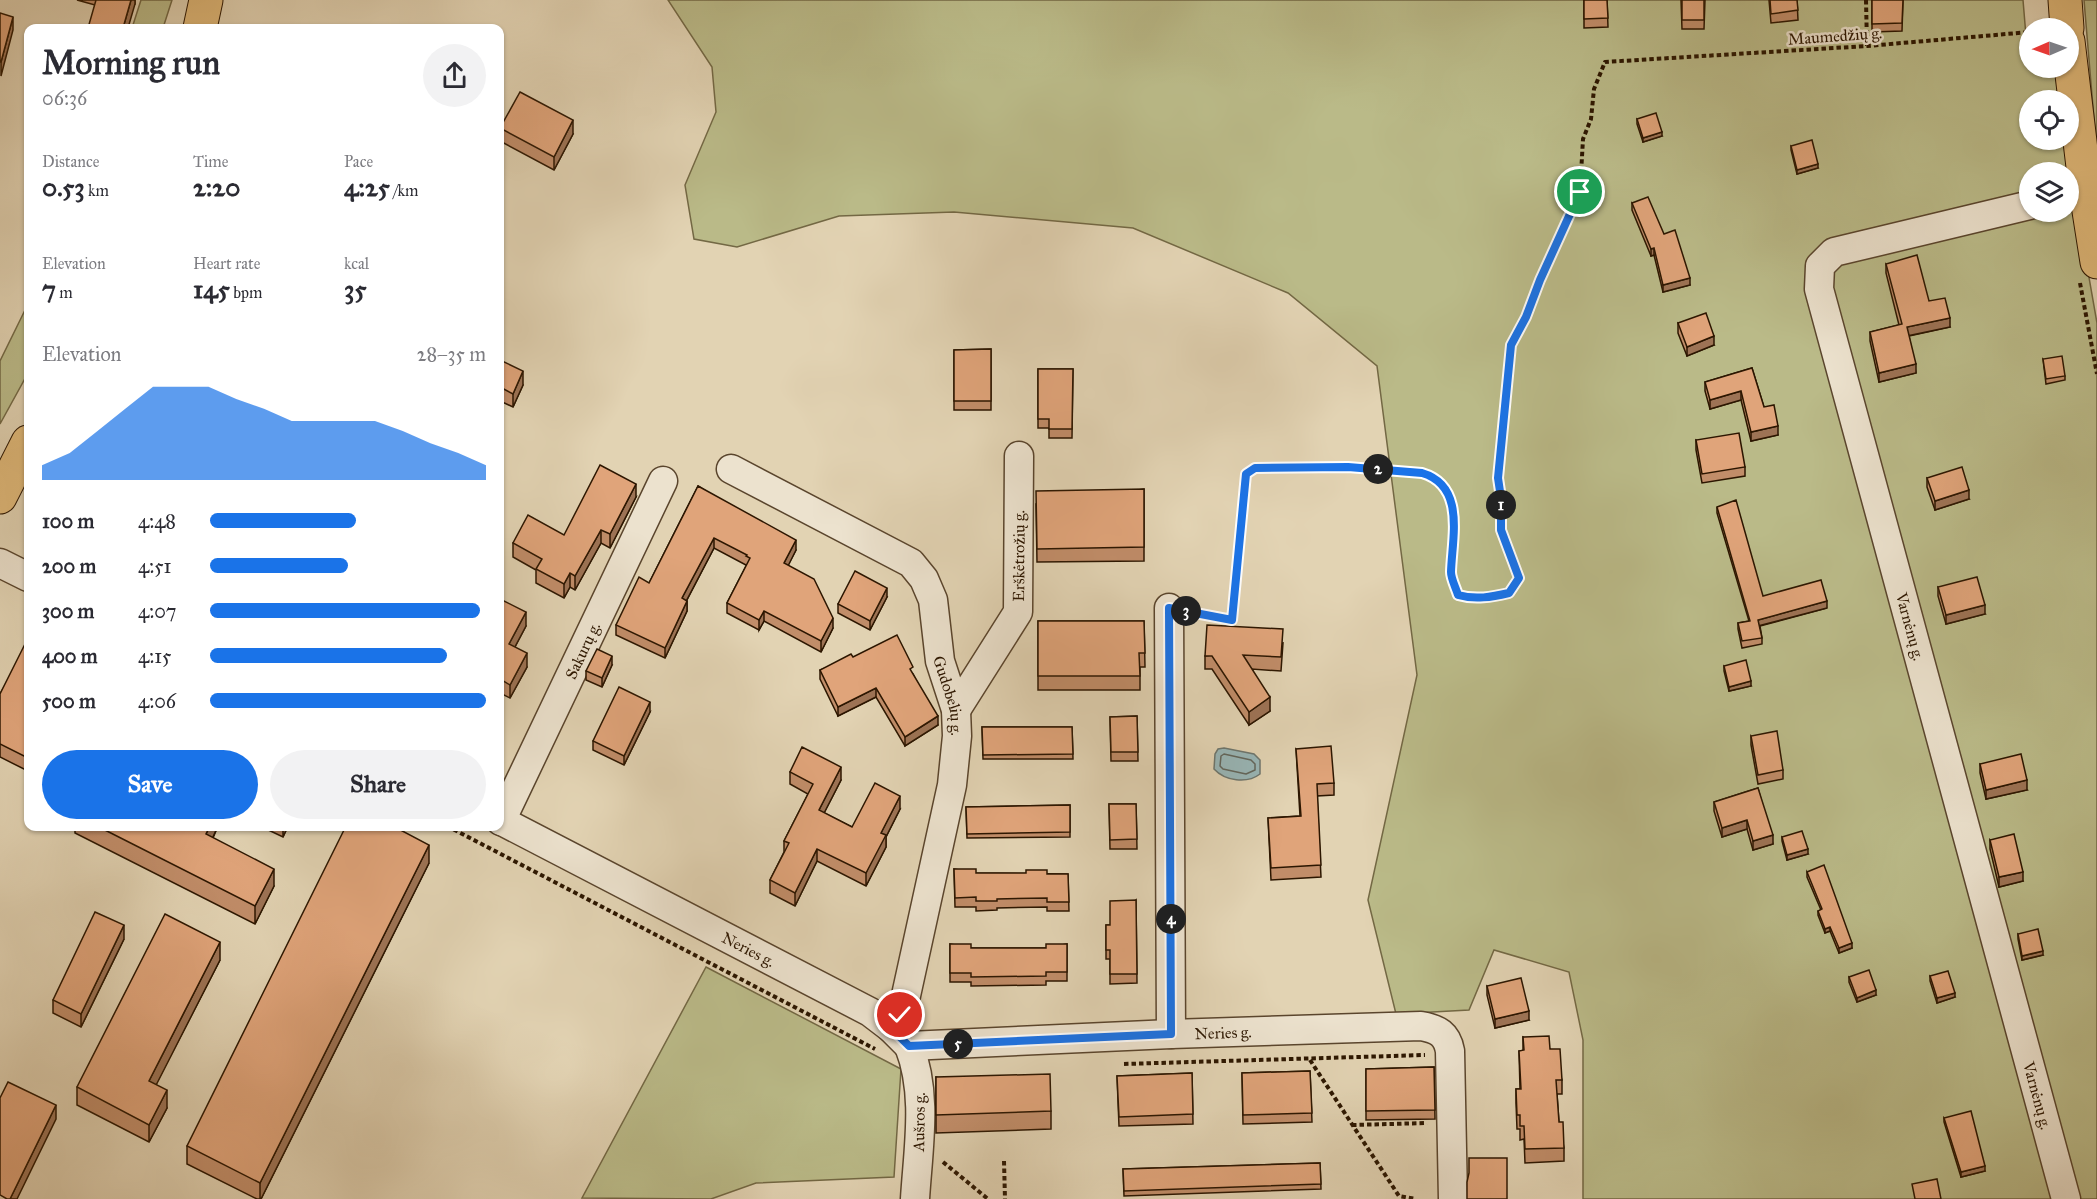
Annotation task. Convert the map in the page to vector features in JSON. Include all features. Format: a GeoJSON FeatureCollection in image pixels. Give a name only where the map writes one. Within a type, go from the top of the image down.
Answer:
{"type":"FeatureCollection","features":[{"type":"Feature","properties":{"kind":"main road"},"geometry":{"type":"LineString","coordinates":[[201,24],[207,0]]}},
{"type":"Feature","properties":{"kind":"main road"},"geometry":{"type":"LineString","coordinates":[[2065,0],[2066,18]]}},
{"type":"Feature","properties":{"kind":"main road"},"geometry":{"type":"LineString","coordinates":[[2070,78],[2075,162]]}},
{"type":"Feature","properties":{"kind":"main road"},"geometry":{"type":"LineString","coordinates":[[2079,198],[2094,225],[2089,272]]}},
{"type":"Feature","properties":{"kind":"main road"},"geometry":{"type":"LineString","coordinates":[[0,497],[24,450]]}},
{"type":"Feature","properties":{"kind":"street","name":"Varnėnų g."},"geometry":{"type":"LineString","coordinates":[[2019,208],[1834,252],[1820,266],[1819,289],[2066,1199]]}},
{"type":"Feature","properties":{"kind":"street","name":"Erškėtrožių g."},"geometry":{"type":"LineString","coordinates":[[956,710],[1018,612],[1019,456]]}},
{"type":"Feature","properties":{"kind":"street","name":"Gudobelių g."},"geometry":{"type":"LineString","coordinates":[[731,469],[911,563],[924,579],[933,600],[940,661],[956,710],[957,736],[952,785],[894,1042]]}},
{"type":"Feature","properties":{"kind":"street","name":"Sakurų g."},"geometry":{"type":"LineString","coordinates":[[504,813],[663,481]]}},
{"type":"Feature","properties":{"kind":"street"},"geometry":{"type":"LineString","coordinates":[[0,563],[24,576]]}},
{"type":"Feature","properties":{"kind":"street"},"geometry":{"type":"LineString","coordinates":[[1169,608],[1171,1034]]}},
{"type":"Feature","properties":{"kind":"street","name":"Neries g."},"geometry":{"type":"LineString","coordinates":[[504,823],[870,1012],[894,1042],[1421,1026],[1433,1028],[1443,1034],[1448,1041],[1450,1054],[1453,1199]]}},
{"type":"Feature","properties":{"kind":"street","name":"Aušros g."},"geometry":{"type":"LineString","coordinates":[[894,1042],[919,1076],[919,1140],[915,1199]]}},
{"type":"Feature","properties":{"kind":"path"},"geometry":{"type":"LineString","coordinates":[[1866,0],[1867,46]]}},
{"type":"Feature","properties":{"kind":"path","name":"Maumedžių g."},"geometry":{"type":"LineString","coordinates":[[1169,608],[1232,620],[1246,474],[1255,468],[1348,467],[1434,476],[1443,484],[1452,503],[1454,533],[1451,574],[1458,595],[1489,598],[1509,593],[1519,578],[1501,530],[1501,498],[1498,478],[1511,345],[1526,317],[1540,280],[1580,192],[1583,139],[1590,119],[1594,88],[1605,62],[1867,46],[2019,33]]}},
{"type":"Feature","properties":{"kind":"path"},"geometry":{"type":"LineString","coordinates":[[2089,272],[2097,374]]}},
{"type":"Feature","properties":{"kind":"path"},"geometry":{"type":"LineString","coordinates":[[457,831],[894,1042]]}},
{"type":"Feature","properties":{"kind":"path"},"geometry":{"type":"LineString","coordinates":[[1416,1199],[1399,1198],[1309,1060],[1450,1054]]}},
{"type":"Feature","properties":{"kind":"path"},"geometry":{"type":"LineString","coordinates":[[1352,1125],[1428,1123]]}},
{"type":"Feature","properties":{"kind":"path"},"geometry":{"type":"LineString","coordinates":[[1004,1161],[1005,1199]]}},
{"type":"Feature","properties":{"kind":"path"},"geometry":{"type":"LineString","coordinates":[[943,1162],[988,1199]]}},
{"type":"Feature","properties":{"kind":"green space"},"geometry":{"type":"Polygon","coordinates":[[[141,0],[172,0],[164,24],[133,24],[141,0]]]}},
{"type":"Feature","properties":{"kind":"green space"},"geometry":{"type":"Polygon","coordinates":[[[668,0],[2023,0],[2024,18],[2019,18],[2019,78],[2060,78],[2061,90],[2019,90],[2019,150],[2067,150],[2068,162],[2019,162],[2019,197],[1822,251],[2057,1199],[1583,1199],[1583,1040],[1569,972],[1494,950],[1469,1010],[1396,1014],[1368,900],[1417,675],[1377,366],[1288,293],[1133,228],[954,212],[839,216],[737,247],[694,239],[685,185],[716,112],[712,67],[668,0]]]}},
{"type":"Feature","properties":{"kind":"green space"},"geometry":{"type":"Polygon","coordinates":[[[2084,0],[2097,0],[2097,155],[2084,0]]]}},
{"type":"Feature","properties":{"kind":"green space"},"geometry":{"type":"Polygon","coordinates":[[[2019,217],[2019,222],[2079,220],[2097,323],[2097,1199],[2076,1199],[1826,290],[1839,260],[2019,217]]]}},
{"type":"Feature","properties":{"kind":"green space"},"geometry":{"type":"Polygon","coordinates":[[[24,312],[24,380],[0,424],[0,361],[24,312]]]}},
{"type":"Feature","properties":{"kind":"green space"},"geometry":{"type":"Polygon","coordinates":[[[706,967],[901,1069],[894,1177],[756,1183],[711,1199],[582,1198],[706,967]]]}},
{"type":"Feature","properties":{"kind":"water"},"geometry":{"type":"Polygon","coordinates":[[[1224,748],[1254,754],[1260,760],[1260,774],[1249,779],[1236,780],[1219,773],[1214,769],[1215,754],[1218,749],[1224,748]]]}},
{"type":"Feature","properties":{"kind":"building"},"geometry":{"type":"Polygon","coordinates":[[[96,0],[131,0],[124,24],[89,24],[96,0]]]}},
{"type":"Feature","properties":{"kind":"building"},"geometry":{"type":"Polygon","coordinates":[[[1584,0],[1607,0],[1608,18],[1584,19],[1584,0]]]}},
{"type":"Feature","properties":{"kind":"building"},"geometry":{"type":"Polygon","coordinates":[[[1682,0],[1704,0],[1704,20],[1682,20],[1682,0]]]}},
{"type":"Feature","properties":{"kind":"building"},"geometry":{"type":"Polygon","coordinates":[[[1770,0],[1797,0],[1798,10],[1771,14],[1770,0]]]}},
{"type":"Feature","properties":{"kind":"building"},"geometry":{"type":"Polygon","coordinates":[[[1872,0],[1903,0],[1902,23],[1872,24],[1872,0]]]}},
{"type":"Feature","properties":{"kind":"building"},"geometry":{"type":"Polygon","coordinates":[[[0,13],[13,17],[1,62],[0,62],[0,13]]]}},
{"type":"Feature","properties":{"kind":"building"},"geometry":{"type":"Polygon","coordinates":[[[520,92],[573,120],[554,157],[504,130],[504,121],[520,92]]]}},
{"type":"Feature","properties":{"kind":"building"},"geometry":{"type":"Polygon","coordinates":[[[1656,113],[1662,132],[1643,138],[1637,119],[1656,113]]]}},
{"type":"Feature","properties":{"kind":"building"},"geometry":{"type":"Polygon","coordinates":[[[1812,140],[1818,164],[1797,170],[1791,146],[1812,140]]]}},
{"type":"Feature","properties":{"kind":"building"},"geometry":{"type":"Polygon","coordinates":[[[1648,197],[1664,234],[1675,230],[1690,278],[1663,285],[1654,248],[1651,249],[1632,203],[1648,197]]]}},
{"type":"Feature","properties":{"kind":"building"},"geometry":{"type":"Polygon","coordinates":[[[1917,255],[1929,301],[1945,298],[1950,318],[1907,327],[1916,364],[1879,373],[1870,332],[1902,324],[1886,264],[1917,255]]]}},
{"type":"Feature","properties":{"kind":"building"},"geometry":{"type":"Polygon","coordinates":[[[1706,313],[1714,336],[1687,347],[1678,323],[1706,313]]]}},
{"type":"Feature","properties":{"kind":"building"},"geometry":{"type":"Polygon","coordinates":[[[991,349],[991,401],[954,401],[954,350],[991,349]]]}},
{"type":"Feature","properties":{"kind":"building"},"geometry":{"type":"Polygon","coordinates":[[[2062,356],[2065,376],[2046,379],[2043,359],[2062,356]]]}},
{"type":"Feature","properties":{"kind":"building"},"geometry":{"type":"Polygon","coordinates":[[[504,362],[523,371],[513,394],[504,389],[504,362]]]}},
{"type":"Feature","properties":{"kind":"building"},"geometry":{"type":"Polygon","coordinates":[[[1752,368],[1764,407],[1774,405],[1778,426],[1751,432],[1741,391],[1710,400],[1705,382],[1752,368]]]}},
{"type":"Feature","properties":{"kind":"building"},"geometry":{"type":"Polygon","coordinates":[[[1038,369],[1073,369],[1072,429],[1049,429],[1049,419],[1038,419],[1038,369]]]}},
{"type":"Feature","properties":{"kind":"building"},"geometry":{"type":"Polygon","coordinates":[[[1739,433],[1745,467],[1702,474],[1696,440],[1739,433]]]}},
{"type":"Feature","properties":{"kind":"building"},"geometry":{"type":"Polygon","coordinates":[[[600,465],[636,484],[610,534],[601,530],[575,576],[570,573],[564,584],[536,569],[542,559],[513,543],[528,515],[564,535],[600,465]]]}},
{"type":"Feature","properties":{"kind":"building"},"geometry":{"type":"Polygon","coordinates":[[[1962,467],[1969,490],[1935,501],[1927,478],[1962,467]]]}},
{"type":"Feature","properties":{"kind":"building"},"geometry":{"type":"Polygon","coordinates":[[[698,486],[796,540],[784,563],[814,579],[833,618],[821,641],[764,611],[759,620],[727,603],[750,558],[714,538],[682,598],[687,601],[665,648],[616,625],[639,577],[649,583],[698,486]]]}},
{"type":"Feature","properties":{"kind":"building"},"geometry":{"type":"Polygon","coordinates":[[[1144,489],[1144,547],[1037,549],[1036,491],[1144,489]]]}},
{"type":"Feature","properties":{"kind":"building"},"geometry":{"type":"Polygon","coordinates":[[[1736,500],[1763,596],[1821,580],[1827,601],[1758,620],[1762,638],[1742,641],[1738,623],[1750,621],[1717,507],[1736,500]]]}},
{"type":"Feature","properties":{"kind":"building"},"geometry":{"type":"Polygon","coordinates":[[[855,571],[887,588],[870,621],[838,604],[855,571]]]}},
{"type":"Feature","properties":{"kind":"building"},"geometry":{"type":"Polygon","coordinates":[[[1977,577],[1985,605],[1946,615],[1938,587],[1977,577]]]}},
{"type":"Feature","properties":{"kind":"building"},"geometry":{"type":"Polygon","coordinates":[[[504,601],[526,612],[509,644],[527,653],[510,685],[504,681],[504,601]]]}},
{"type":"Feature","properties":{"kind":"building"},"geometry":{"type":"Polygon","coordinates":[[[1038,621],[1144,621],[1145,653],[1139,653],[1140,676],[1038,676],[1038,621]]]}},
{"type":"Feature","properties":{"kind":"building"},"geometry":{"type":"Polygon","coordinates":[[[1207,625],[1283,629],[1281,657],[1243,655],[1270,697],[1249,712],[1212,656],[1205,656],[1207,625]]]}},
{"type":"Feature","properties":{"kind":"building"},"geometry":{"type":"Polygon","coordinates":[[[897,635],[913,667],[910,669],[938,716],[905,737],[876,688],[838,707],[820,670],[851,654],[853,657],[897,635]]]}},
{"type":"Feature","properties":{"kind":"building"},"geometry":{"type":"Polygon","coordinates":[[[24,646],[24,756],[0,744],[0,694],[24,646]]]}},
{"type":"Feature","properties":{"kind":"building"},"geometry":{"type":"Polygon","coordinates":[[[597,649],[612,656],[602,678],[586,671],[597,649]]]}},
{"type":"Feature","properties":{"kind":"building"},"geometry":{"type":"Polygon","coordinates":[[[1746,660],[1751,681],[1729,687],[1724,666],[1746,660]]]}},
{"type":"Feature","properties":{"kind":"building"},"geometry":{"type":"Polygon","coordinates":[[[619,687],[650,702],[624,756],[593,741],[619,687]]]}},
{"type":"Feature","properties":{"kind":"building"},"geometry":{"type":"Polygon","coordinates":[[[1137,716],[1138,752],[1111,752],[1110,717],[1137,716]]]}},
{"type":"Feature","properties":{"kind":"building"},"geometry":{"type":"Polygon","coordinates":[[[982,727],[1072,727],[1073,754],[983,755],[982,727]]]}},
{"type":"Feature","properties":{"kind":"building"},"geometry":{"type":"Polygon","coordinates":[[[1777,731],[1783,770],[1758,775],[1751,736],[1777,731]]]}},
{"type":"Feature","properties":{"kind":"building"},"geometry":{"type":"Polygon","coordinates":[[[1331,746],[1334,783],[1317,784],[1321,865],[1271,868],[1268,818],[1301,816],[1296,749],[1331,746]]]}},
{"type":"Feature","properties":{"kind":"building"},"geometry":{"type":"Polygon","coordinates":[[[802,747],[841,767],[819,810],[852,827],[875,783],[900,796],[881,833],[886,835],[866,873],[817,849],[795,893],[770,880],[789,843],[784,841],[813,784],[790,772],[802,747]]]}},
{"type":"Feature","properties":{"kind":"building"},"geometry":{"type":"Polygon","coordinates":[[[2021,754],[2027,780],[1986,790],[1980,764],[2021,754]]]}},
{"type":"Feature","properties":{"kind":"building"},"geometry":{"type":"Polygon","coordinates":[[[1758,788],[1773,835],[1753,841],[1747,820],[1722,828],[1714,802],[1758,788]]]}},
{"type":"Feature","properties":{"kind":"building"},"geometry":{"type":"Polygon","coordinates":[[[1109,804],[1136,804],[1137,839],[1110,840],[1109,804]]]}},
{"type":"Feature","properties":{"kind":"building"},"geometry":{"type":"Polygon","coordinates":[[[1070,805],[1070,832],[967,834],[966,807],[1070,805]]]}},
{"type":"Feature","properties":{"kind":"building"},"geometry":{"type":"Polygon","coordinates":[[[107,831],[208,831],[206,834],[274,869],[255,906],[107,831]]]}},
{"type":"Feature","properties":{"kind":"building"},"geometry":{"type":"Polygon","coordinates":[[[344,831],[402,831],[429,845],[260,1183],[187,1146],[344,831]]]}},
{"type":"Feature","properties":{"kind":"building"},"geometry":{"type":"Polygon","coordinates":[[[1802,831],[1808,849],[1787,855],[1782,837],[1802,831]]]}},
{"type":"Feature","properties":{"kind":"building"},"geometry":{"type":"Polygon","coordinates":[[[2014,834],[2023,872],[1999,877],[1990,840],[2014,834]]]}},
{"type":"Feature","properties":{"kind":"building"},"geometry":{"type":"Polygon","coordinates":[[[1824,865],[1852,943],[1839,948],[1830,927],[1825,929],[1818,911],[1822,909],[1807,872],[1824,865]]]}},
{"type":"Feature","properties":{"kind":"building"},"geometry":{"type":"Polygon","coordinates":[[[954,869],[976,869],[976,873],[1026,873],[1026,870],[1047,870],[1047,874],[1068,874],[1069,902],[1047,902],[1047,898],[976,901],[976,897],[955,898],[954,869]]]}},
{"type":"Feature","properties":{"kind":"building"},"geometry":{"type":"Polygon","coordinates":[[[1136,900],[1137,974],[1110,974],[1110,950],[1106,950],[1106,925],[1110,925],[1110,901],[1136,900]]]}},
{"type":"Feature","properties":{"kind":"building"},"geometry":{"type":"Polygon","coordinates":[[[95,912],[124,925],[81,1014],[53,1000],[95,912]]]}},
{"type":"Feature","properties":{"kind":"building"},"geometry":{"type":"Polygon","coordinates":[[[165,914],[220,942],[149,1081],[167,1090],[149,1125],[77,1087],[165,914]]]}},
{"type":"Feature","properties":{"kind":"building"},"geometry":{"type":"Polygon","coordinates":[[[2038,929],[2043,951],[2022,956],[2018,934],[2038,929]]]}},
{"type":"Feature","properties":{"kind":"building"},"geometry":{"type":"Polygon","coordinates":[[[950,944],[971,944],[971,948],[1046,948],[1046,944],[1067,944],[1067,972],[1046,972],[1046,976],[971,977],[971,973],[950,973],[950,944]]]}},
{"type":"Feature","properties":{"kind":"building"},"geometry":{"type":"Polygon","coordinates":[[[1869,970],[1876,990],[1857,998],[1849,977],[1869,970]]]}},
{"type":"Feature","properties":{"kind":"building"},"geometry":{"type":"Polygon","coordinates":[[[1948,971],[1955,993],[1937,998],[1930,976],[1948,971]]]}},
{"type":"Feature","properties":{"kind":"building"},"geometry":{"type":"Polygon","coordinates":[[[1521,978],[1529,1011],[1495,1019],[1487,986],[1521,978]]]}},
{"type":"Feature","properties":{"kind":"building"},"geometry":{"type":"Polygon","coordinates":[[[1549,1036],[1550,1049],[1560,1049],[1562,1080],[1556,1080],[1559,1122],[1563,1122],[1564,1148],[1525,1149],[1524,1126],[1520,1126],[1520,1115],[1517,1115],[1516,1089],[1521,1089],[1519,1051],[1524,1050],[1523,1037],[1549,1036]]]}},
{"type":"Feature","properties":{"kind":"building"},"geometry":{"type":"Polygon","coordinates":[[[1434,1067],[1435,1110],[1366,1111],[1366,1069],[1434,1067]]]}},
{"type":"Feature","properties":{"kind":"building"},"geometry":{"type":"Polygon","coordinates":[[[1310,1071],[1312,1113],[1243,1115],[1242,1073],[1310,1071]]]}},
{"type":"Feature","properties":{"kind":"building"},"geometry":{"type":"Polygon","coordinates":[[[1192,1073],[1193,1114],[1119,1117],[1117,1076],[1192,1073]]]}},
{"type":"Feature","properties":{"kind":"building"},"geometry":{"type":"Polygon","coordinates":[[[1050,1074],[1051,1111],[936,1115],[936,1077],[1050,1074]]]}},
{"type":"Feature","properties":{"kind":"building"},"geometry":{"type":"Polygon","coordinates":[[[8,1082],[56,1105],[10,1199],[0,1195],[0,1098],[8,1082]]]}},
{"type":"Feature","properties":{"kind":"building"},"geometry":{"type":"Polygon","coordinates":[[[1971,1111],[1985,1166],[1961,1172],[1944,1118],[1971,1111]]]}},
{"type":"Feature","properties":{"kind":"building"},"geometry":{"type":"Polygon","coordinates":[[[1469,1158],[1507,1158],[1507,1199],[1467,1199],[1469,1158]]]}},
{"type":"Feature","properties":{"kind":"building"},"geometry":{"type":"Polygon","coordinates":[[[1320,1163],[1321,1184],[1124,1191],[1123,1169],[1320,1163]]]}},
{"type":"Feature","properties":{"kind":"building"},"geometry":{"type":"Polygon","coordinates":[[[1937,1179],[1941,1199],[1915,1199],[1912,1184],[1937,1179]]]}},
{"type":"Feature","properties":{"kind":"route"},"geometry":{"type":"LineString","coordinates":[[900,1015],[891,1028],[909,1046],[1171,1034],[1169,608],[1232,620],[1246,474],[1255,468],[1348,467],[1397,470],[1434,476],[1443,484],[1452,503],[1454,557],[1451,574],[1458,595],[1489,598],[1509,593],[1519,578],[1501,530],[1501,498],[1498,478],[1511,345],[1526,317],[1540,280],[1580,192]]}}]}
